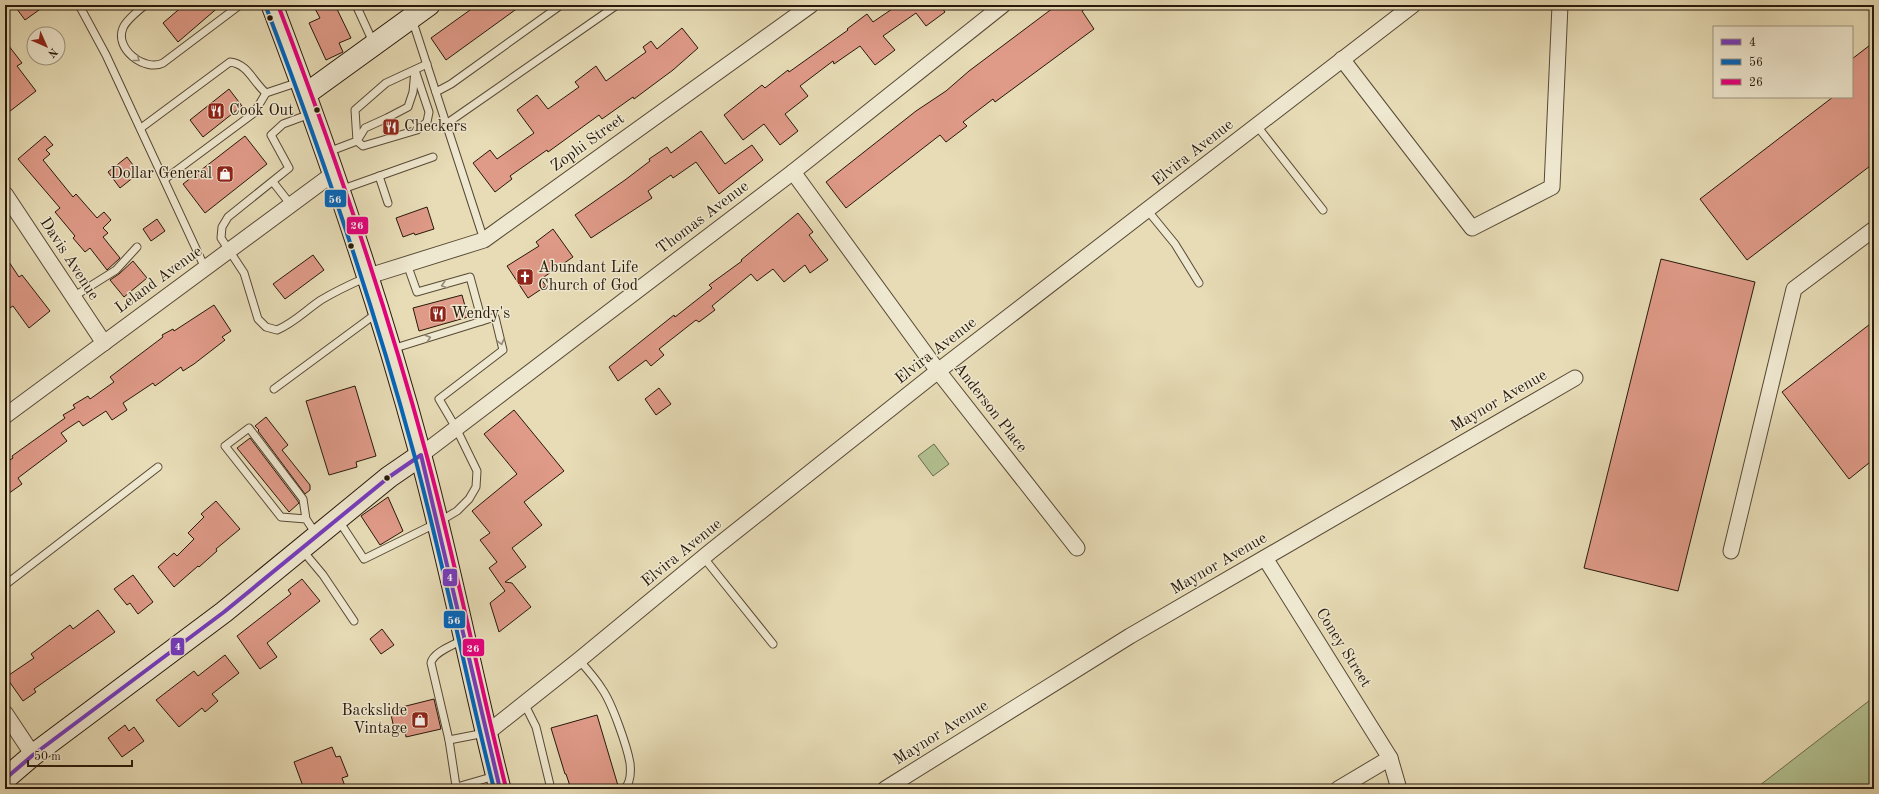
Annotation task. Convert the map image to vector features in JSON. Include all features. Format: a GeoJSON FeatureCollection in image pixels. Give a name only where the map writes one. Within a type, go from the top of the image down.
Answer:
{"type":"FeatureCollection","features":[{"type":"Feature","properties":{"kind":"main road"},"geometry":{"type":"LineString","coordinates":[[272,5],[327,152],[369,276],[421,455],[499,782]]}},
{"type":"Feature","properties":{"kind":"main road"},"geometry":{"type":"LineString","coordinates":[[303,87],[374,44],[429,5]]}},
{"type":"Feature","properties":{"kind":"main road"},"geometry":{"type":"LineString","coordinates":[[5,779],[33,755],[212,621],[301,549],[312,528],[338,519],[389,477],[421,455]]}},
{"type":"Feature","properties":{"kind":"street","name":"Zophi Street"},"geometry":{"type":"LineString","coordinates":[[369,276],[484,240],[811,5]]}},
{"type":"Feature","properties":{"kind":"street","name":"Thomas Avenue"},"geometry":{"type":"LineString","coordinates":[[421,455],[793,172],[1003,5]]}},
{"type":"Feature","properties":{"kind":"street","name":"Elvira Avenue"},"geometry":{"type":"LineString","coordinates":[[487,733],[938,371],[1148,211],[1413,5]]}},
{"type":"Feature","properties":{"kind":"street"},"geometry":{"type":"LineString","coordinates":[[1342,59],[1472,228],[1552,187],[1560,5]]}},
{"type":"Feature","properties":{"kind":"street","name":"Anderson Place"},"geometry":{"type":"LineString","coordinates":[[793,172],[938,371],[1077,548]]}},
{"type":"Feature","properties":{"kind":"street","name":"Leland Avenue"},"geometry":{"type":"LineString","coordinates":[[5,416],[291,205],[337,181]]}},
{"type":"Feature","properties":{"kind":"street","name":"Davis Avenue"},"geometry":{"type":"LineString","coordinates":[[5,194],[104,343]]}},
{"type":"Feature","properties":{"kind":"street"},"geometry":{"type":"LineString","coordinates":[[1731,551],[1794,289],[1874,229]]}},
{"type":"Feature","properties":{"kind":"street","name":"Maynor Avenue"},"geometry":{"type":"LineString","coordinates":[[885,789],[1130,636],[1575,378]]}},
{"type":"Feature","properties":{"kind":"street","name":"Coney Street"},"geometry":{"type":"LineString","coordinates":[[1265,558],[1390,758],[1399,789]]}},
{"type":"Feature","properties":{"kind":"street"},"geometry":{"type":"LineString","coordinates":[[5,713],[33,755]]}},
{"type":"Feature","properties":{"kind":"street"},"geometry":{"type":"LineString","coordinates":[[1338,789],[1390,758]]}},
{"type":"Feature","properties":{"kind":"lane"},"geometry":{"type":"LineString","coordinates":[[79,5],[106,55],[141,128],[205,268]]}},
{"type":"Feature","properties":{"kind":"lane"},"geometry":{"type":"LineString","coordinates":[[144,5],[123,27],[121,36],[123,43],[131,54],[143,64],[158,66],[232,8],[240,5]]}},
{"type":"Feature","properties":{"kind":"lane"},"geometry":{"type":"LineString","coordinates":[[356,5],[374,44]]}},
{"type":"Feature","properties":{"kind":"lane"},"geometry":{"type":"LineString","coordinates":[[436,92],[450,84],[561,5]]}},
{"type":"Feature","properties":{"kind":"lane"},"geometry":{"type":"LineString","coordinates":[[446,124],[617,5]]}},
{"type":"Feature","properties":{"kind":"lane"},"geometry":{"type":"LineString","coordinates":[[412,17],[484,240]]}},
{"type":"Feature","properties":{"kind":"lane"},"geometry":{"type":"LineString","coordinates":[[141,128],[230,62],[237,62],[246,69],[266,93]]}},
{"type":"Feature","properties":{"kind":"lane"},"geometry":{"type":"LineString","coordinates":[[415,70],[429,112],[427,122],[417,130],[363,146],[357,141],[356,110],[386,83],[427,64]]}},
{"type":"Feature","properties":{"kind":"lane"},"geometry":{"type":"LineString","coordinates":[[327,152],[357,141],[365,128],[408,107],[413,92],[415,70]]}},
{"type":"Feature","properties":{"kind":"lane"},"geometry":{"type":"LineString","coordinates":[[165,179],[254,113],[266,93],[303,87]]}},
{"type":"Feature","properties":{"kind":"lane"},"geometry":{"type":"LineString","coordinates":[[313,113],[283,124],[271,135],[289,168],[228,217],[222,227],[221,238],[244,273],[258,319],[266,327],[277,330],[287,326],[320,301],[338,290],[369,276]]}},
{"type":"Feature","properties":{"kind":"lane"},"geometry":{"type":"LineString","coordinates":[[1257,126],[1323,210]]}},
{"type":"Feature","properties":{"kind":"lane"},"geometry":{"type":"LineString","coordinates":[[337,181],[379,176],[433,157]]}},
{"type":"Feature","properties":{"kind":"lane"},"geometry":{"type":"LineString","coordinates":[[379,176],[388,204]]}},
{"type":"Feature","properties":{"kind":"lane"},"geometry":{"type":"LineString","coordinates":[[273,182],[291,205]]}},
{"type":"Feature","properties":{"kind":"lane"},"geometry":{"type":"LineString","coordinates":[[1148,211],[1175,244],[1198,283]]}},
{"type":"Feature","properties":{"kind":"lane"},"geometry":{"type":"LineString","coordinates":[[73,297],[116,270],[137,247]]}},
{"type":"Feature","properties":{"kind":"lane"},"geometry":{"type":"LineString","coordinates":[[407,264],[417,292],[470,277],[482,321]]}},
{"type":"Feature","properties":{"kind":"lane"},"geometry":{"type":"LineString","coordinates":[[274,389],[379,312]]}},
{"type":"Feature","properties":{"kind":"lane"},"geometry":{"type":"LineString","coordinates":[[338,519],[364,559],[437,523],[460,509],[469,499],[476,487],[477,471],[456,428],[439,399],[503,350],[495,317],[390,349]]}},
{"type":"Feature","properties":{"kind":"lane"},"geometry":{"type":"LineString","coordinates":[[249,428],[303,499],[312,528],[281,516],[225,446],[249,428]]}},
{"type":"Feature","properties":{"kind":"lane"},"geometry":{"type":"LineString","coordinates":[[5,585],[158,467]]}},
{"type":"Feature","properties":{"kind":"lane"},"geometry":{"type":"LineString","coordinates":[[301,549],[324,575],[354,621]]}},
{"type":"Feature","properties":{"kind":"lane"},"geometry":{"type":"LineString","coordinates":[[704,558],[773,644]]}},
{"type":"Feature","properties":{"kind":"lane"},"geometry":{"type":"LineString","coordinates":[[464,639],[436,655],[432,659],[449,740],[453,788],[499,782]]}},
{"type":"Feature","properties":{"kind":"lane"},"geometry":{"type":"LineString","coordinates":[[579,660],[602,688],[610,702],[630,764],[630,781],[624,789]]}},
{"type":"Feature","properties":{"kind":"lane"},"geometry":{"type":"LineString","coordinates":[[524,703],[536,727],[551,789]]}},
{"type":"Feature","properties":{"kind":"lane"},"geometry":{"type":"LineString","coordinates":[[449,740],[487,733]]}},
{"type":"Feature","properties":{"kind":"green space"},"geometry":{"type":"Polygon","coordinates":[[[934,444],[949,464],[933,476],[918,456],[934,444]]]}},
{"type":"Feature","properties":{"kind":"green space"},"geometry":{"type":"Polygon","coordinates":[[[1874,697],[1874,789],[1755,789],[1874,697]]]}},
{"type":"Feature","properties":{"kind":"building"},"geometry":{"type":"Polygon","coordinates":[[[14,5],[46,5],[25,20],[14,5]]]}},
{"type":"Feature","properties":{"kind":"building"},"geometry":{"type":"Polygon","coordinates":[[[184,5],[221,5],[178,42],[163,23],[184,5]]]}},
{"type":"Feature","properties":{"kind":"building"},"geometry":{"type":"Polygon","coordinates":[[[313,5],[335,5],[351,38],[339,43],[343,52],[326,60],[309,23],[320,18],[313,5]]]}},
{"type":"Feature","properties":{"kind":"building"},"geometry":{"type":"Polygon","coordinates":[[[477,5],[522,5],[446,60],[431,38],[477,5]]]}},
{"type":"Feature","properties":{"kind":"building"},"geometry":{"type":"Polygon","coordinates":[[[898,5],[940,5],[945,12],[926,26],[916,13],[883,36],[895,50],[875,65],[860,46],[834,64],[833,61],[800,86],[808,96],[785,114],[798,131],[780,145],[764,124],[743,140],[724,115],[762,85],[765,88],[788,70],[789,72],[848,30],[847,29],[867,14],[873,22],[898,5]]]}},
{"type":"Feature","properties":{"kind":"building"},"geometry":{"type":"Polygon","coordinates":[[[1057,5],[1090,5],[1082,11],[1094,29],[995,102],[993,99],[963,122],[967,126],[946,142],[940,135],[846,208],[826,182],[916,111],[946,91],[969,71],[1057,5]]]}},
{"type":"Feature","properties":{"kind":"building"},"geometry":{"type":"Polygon","coordinates":[[[682,28],[698,48],[673,70],[634,99],[633,97],[602,119],[599,115],[548,152],[547,150],[510,176],[512,179],[495,192],[473,163],[490,150],[497,159],[534,133],[517,110],[537,95],[548,109],[579,87],[575,82],[596,66],[606,81],[646,52],[643,47],[651,41],[657,49],[682,28]]]}},
{"type":"Feature","properties":{"kind":"building"},"geometry":{"type":"Polygon","coordinates":[[[5,41],[22,63],[17,66],[36,91],[5,115],[5,41]]]}},
{"type":"Feature","properties":{"kind":"building"},"geometry":{"type":"Polygon","coordinates":[[[1874,42],[1874,163],[1747,260],[1700,199],[1832,98],[1853,98],[1853,58],[1874,42]]]}},
{"type":"Feature","properties":{"kind":"building"},"geometry":{"type":"Polygon","coordinates":[[[229,89],[242,106],[203,137],[190,120],[229,89]]]}},
{"type":"Feature","properties":{"kind":"building"},"geometry":{"type":"Polygon","coordinates":[[[701,131],[725,164],[752,145],[763,160],[719,194],[696,162],[673,178],[671,175],[648,191],[652,198],[591,238],[575,215],[625,180],[650,161],[649,159],[667,147],[671,153],[701,131]]]}},
{"type":"Feature","properties":{"kind":"building"},"geometry":{"type":"Polygon","coordinates":[[[45,136],[53,145],[46,150],[50,154],[43,160],[73,197],[76,194],[97,218],[104,212],[111,220],[103,228],[108,233],[103,237],[120,258],[107,270],[90,248],[85,252],[73,238],[75,236],[55,212],[60,208],[18,159],[45,136]]]}},
{"type":"Feature","properties":{"kind":"building","name":"Dollar General"},"geometry":{"type":"Polygon","coordinates":[[[245,136],[267,164],[205,213],[183,184],[245,136]]]}},
{"type":"Feature","properties":{"kind":"building"},"geometry":{"type":"Polygon","coordinates":[[[127,157],[139,173],[120,188],[108,172],[127,157]]]}},
{"type":"Feature","properties":{"kind":"building"},"geometry":{"type":"Polygon","coordinates":[[[427,207],[434,229],[403,237],[396,218],[427,207]]]}},
{"type":"Feature","properties":{"kind":"building"},"geometry":{"type":"Polygon","coordinates":[[[798,213],[813,232],[809,235],[828,260],[810,273],[805,265],[784,282],[773,269],[757,281],[751,274],[712,306],[715,310],[699,322],[696,320],[659,349],[664,355],[651,366],[646,360],[618,381],[609,367],[674,315],[675,317],[712,288],[709,285],[742,261],[741,260],[798,213]]]}},
{"type":"Feature","properties":{"kind":"building"},"geometry":{"type":"Polygon","coordinates":[[[157,219],[165,231],[151,241],[143,229],[157,219]]]}},
{"type":"Feature","properties":{"kind":"building"},"geometry":{"type":"Polygon","coordinates":[[[553,229],[573,257],[541,279],[546,286],[528,298],[507,266],[539,246],[536,242],[553,229]]]}},
{"type":"Feature","properties":{"kind":"building"},"geometry":{"type":"Polygon","coordinates":[[[313,255],[324,270],[285,299],[273,284],[313,255]]]}},
{"type":"Feature","properties":{"kind":"building"},"geometry":{"type":"Polygon","coordinates":[[[5,256],[19,277],[22,275],[50,311],[29,328],[13,306],[5,311],[5,256]]]}},
{"type":"Feature","properties":{"kind":"building"},"geometry":{"type":"Polygon","coordinates":[[[1661,259],[1755,282],[1678,591],[1584,568],[1661,259]]]}},
{"type":"Feature","properties":{"kind":"building"},"geometry":{"type":"Polygon","coordinates":[[[133,261],[147,278],[124,297],[110,280],[133,261]]]}},
{"type":"Feature","properties":{"kind":"building"},"geometry":{"type":"Polygon","coordinates":[[[462,295],[468,317],[419,331],[413,308],[462,295]]]}},
{"type":"Feature","properties":{"kind":"building"},"geometry":{"type":"Polygon","coordinates":[[[214,305],[231,331],[222,337],[225,340],[183,371],[181,367],[155,386],[153,383],[123,403],[127,410],[112,420],[106,411],[83,426],[79,421],[61,433],[67,441],[18,478],[22,484],[5,496],[5,463],[13,458],[12,456],[65,418],[63,415],[75,408],[73,405],[88,396],[90,399],[114,382],[110,377],[163,337],[162,335],[173,329],[174,331],[214,305]]]}},
{"type":"Feature","properties":{"kind":"building"},"geometry":{"type":"Polygon","coordinates":[[[1874,321],[1874,459],[1849,479],[1782,392],[1874,321]]]}},
{"type":"Feature","properties":{"kind":"building"},"geometry":{"type":"Polygon","coordinates":[[[355,386],[376,456],[356,462],[357,467],[329,475],[306,401],[355,386]]]}},
{"type":"Feature","properties":{"kind":"building"},"geometry":{"type":"Polygon","coordinates":[[[659,388],[671,404],[656,415],[645,399],[659,388]]]}},
{"type":"Feature","properties":{"kind":"building"},"geometry":{"type":"Polygon","coordinates":[[[514,410],[564,471],[524,502],[542,525],[512,548],[526,567],[505,582],[512,583],[531,607],[499,632],[490,603],[505,591],[489,568],[497,562],[480,540],[490,533],[472,511],[517,474],[484,434],[514,410]]]}},
{"type":"Feature","properties":{"kind":"building"},"geometry":{"type":"Polygon","coordinates":[[[266,417],[288,445],[282,450],[310,485],[310,490],[305,494],[255,426],[266,417]]]}},
{"type":"Feature","properties":{"kind":"building"},"geometry":{"type":"Polygon","coordinates":[[[250,438],[299,503],[289,512],[237,448],[250,438]]]}},
{"type":"Feature","properties":{"kind":"building"},"geometry":{"type":"Polygon","coordinates":[[[388,497],[403,531],[380,545],[361,516],[388,497]]]}},
{"type":"Feature","properties":{"kind":"building"},"geometry":{"type":"Polygon","coordinates":[[[216,501],[240,529],[216,549],[217,551],[199,567],[198,566],[174,587],[158,567],[174,553],[177,556],[194,539],[188,533],[204,517],[201,514],[216,501]]]}},
{"type":"Feature","properties":{"kind":"building"},"geometry":{"type":"Polygon","coordinates":[[[133,575],[153,602],[138,614],[130,603],[127,605],[114,589],[133,575]]]}},
{"type":"Feature","properties":{"kind":"building"},"geometry":{"type":"Polygon","coordinates":[[[302,579],[320,601],[267,643],[277,657],[260,669],[237,636],[291,594],[288,590],[302,579]]]}},
{"type":"Feature","properties":{"kind":"building"},"geometry":{"type":"Polygon","coordinates":[[[98,610],[115,632],[34,689],[36,692],[23,701],[6,677],[34,658],[31,654],[70,625],[73,629],[98,610]]]}},
{"type":"Feature","properties":{"kind":"building"},"geometry":{"type":"Polygon","coordinates":[[[382,629],[394,645],[381,654],[370,639],[382,629]]]}},
{"type":"Feature","properties":{"kind":"building"},"geometry":{"type":"Polygon","coordinates":[[[225,655],[239,673],[212,694],[218,701],[205,712],[202,708],[179,727],[156,700],[194,671],[198,676],[225,655]]]}},
{"type":"Feature","properties":{"kind":"building"},"geometry":{"type":"Polygon","coordinates":[[[434,699],[441,729],[406,737],[405,730],[395,733],[390,710],[434,699]]]}},
{"type":"Feature","properties":{"kind":"building"},"geometry":{"type":"Polygon","coordinates":[[[597,715],[619,789],[571,789],[551,728],[597,715]]]}},
{"type":"Feature","properties":{"kind":"building"},"geometry":{"type":"Polygon","coordinates":[[[125,725],[129,731],[134,727],[144,741],[122,757],[108,738],[125,725]]]}},
{"type":"Feature","properties":{"kind":"building"},"geometry":{"type":"Polygon","coordinates":[[[332,747],[336,757],[340,756],[348,776],[342,778],[346,789],[304,789],[294,762],[332,747]]]}},
{"type":"Feature","properties":{"kind":"transit line","name":"26"},"geometry":{"type":"LineString","coordinates":[[278,5],[358,227],[410,396],[437,494],[506,788]]}},
{"type":"Feature","properties":{"kind":"transit line","name":"56"},"geometry":{"type":"LineString","coordinates":[[266,7],[346,229],[398,397],[425,496],[494,789]]}},
{"type":"Feature","properties":{"kind":"transit line","name":"4"},"geometry":{"type":"LineString","coordinates":[[5,779],[33,755],[224,612],[389,477],[421,455],[500,789]]}},
{"type":"Feature","properties":{"kind":"place","name":"Cook Out"},"geometry":{"type":"Point","coordinates":[216,111]}},
{"type":"Feature","properties":{"kind":"place","name":"Checkers"},"geometry":{"type":"Point","coordinates":[391,127]}},
{"type":"Feature","properties":{"kind":"place","name":"Dollar General"},"geometry":{"type":"Point","coordinates":[225,174]}},
{"type":"Feature","properties":{"kind":"place","name":"Abundant Life Church of God"},"geometry":{"type":"Point","coordinates":[525,277]}},
{"type":"Feature","properties":{"kind":"place","name":"Wendy's"},"geometry":{"type":"Point","coordinates":[438,314]}},
{"type":"Feature","properties":{"kind":"place","name":"Backslide Vintage"},"geometry":{"type":"Point","coordinates":[420,720]}}]}
